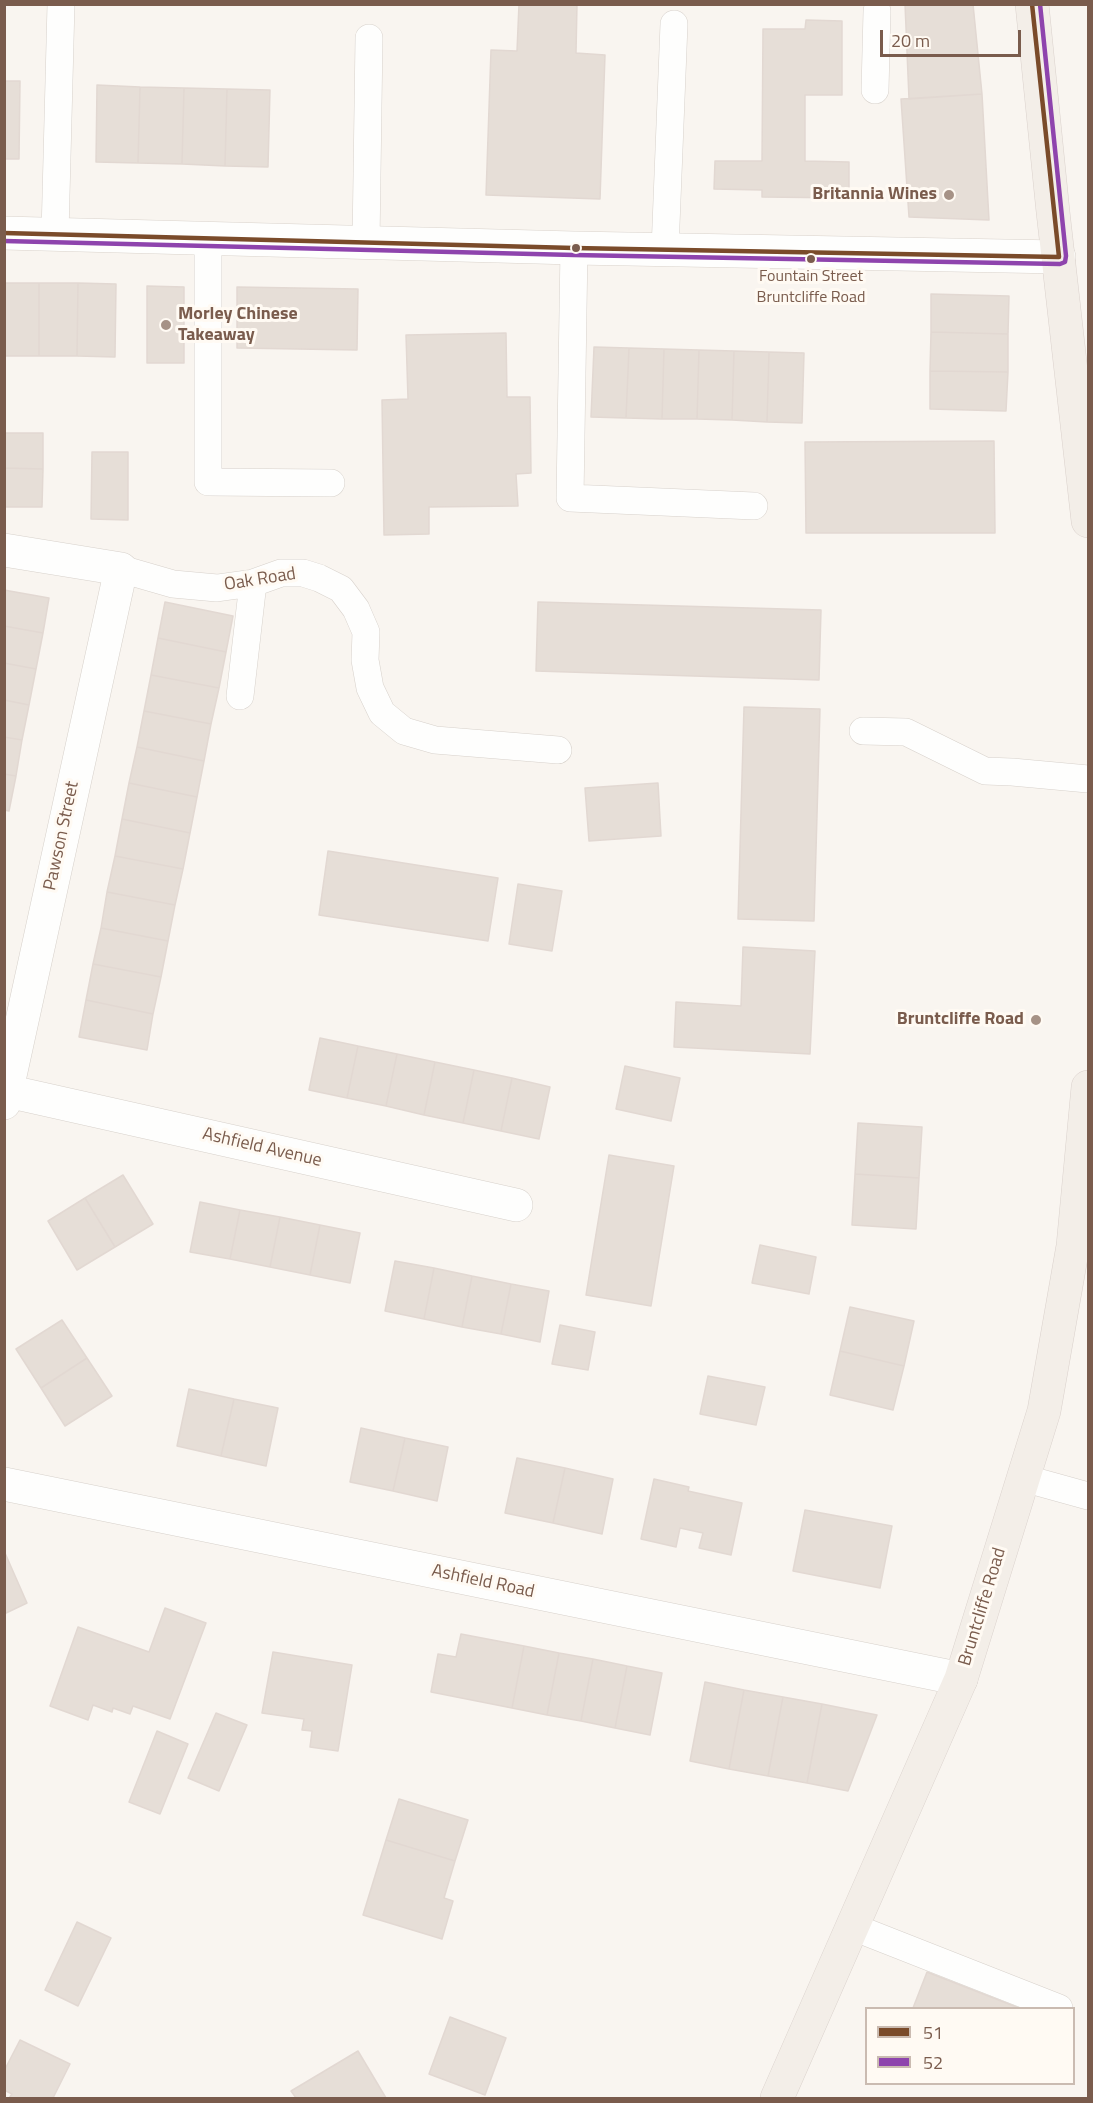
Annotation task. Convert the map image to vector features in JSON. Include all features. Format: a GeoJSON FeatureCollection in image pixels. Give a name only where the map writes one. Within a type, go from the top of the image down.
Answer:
{"type":"FeatureCollection","features":[{"type":"Feature","properties":{"kind":"main road"},"geometry":{"type":"LineString","coordinates":[[1032,4],[1089,521]]}},
{"type":"Feature","properties":{"kind":"main road","name":"Bruntcliffe Road"},"geometry":{"type":"LineString","coordinates":[[777,2098],[961,1679],[1044,1411],[1071,1258],[1089,1087]]}},
{"type":"Feature","properties":{"kind":"street"},"geometry":{"type":"LineString","coordinates":[[4,233],[574,248],[1059,257]]}},
{"type":"Feature","properties":{"kind":"street","name":"Oak Road"},"geometry":{"type":"LineString","coordinates":[[4,550],[121,569]]}},
{"type":"Feature","properties":{"kind":"street","name":"Pawson Street"},"geometry":{"type":"LineString","coordinates":[[6,1097],[121,569]]}},
{"type":"Feature","properties":{"kind":"street","name":"Ashfield Avenue"},"geometry":{"type":"LineString","coordinates":[[6,1097],[516,1205]]}},
{"type":"Feature","properties":{"kind":"street","name":"Ashfield Road"},"geometry":{"type":"LineString","coordinates":[[4,1484],[961,1679]]}},
{"type":"Feature","properties":{"kind":"lane"},"geometry":{"type":"LineString","coordinates":[[55,234],[62,4]]}},
{"type":"Feature","properties":{"kind":"lane"},"geometry":{"type":"LineString","coordinates":[[875,90],[877,11]]}},
{"type":"Feature","properties":{"kind":"lane"},"geometry":{"type":"LineString","coordinates":[[665,250],[674,24]]}},
{"type":"Feature","properties":{"kind":"lane"},"geometry":{"type":"LineString","coordinates":[[366,243],[369,38]]}},
{"type":"Feature","properties":{"kind":"lane"},"geometry":{"type":"LineString","coordinates":[[208,239],[208,482],[331,483]]}},
{"type":"Feature","properties":{"kind":"lane"},"geometry":{"type":"LineString","coordinates":[[574,248],[570,498],[754,506]]}},
{"type":"Feature","properties":{"kind":"lane","name":"Oak Road"},"geometry":{"type":"LineString","coordinates":[[121,569],[173,584],[217,588],[253,583],[281,573],[303,573],[319,578],[341,589],[356,609],[366,632],[365,660],[370,688],[382,713],[404,731],[435,740],[558,750]]}},
{"type":"Feature","properties":{"kind":"lane"},"geometry":{"type":"LineString","coordinates":[[240,696],[253,583]]}},
{"type":"Feature","properties":{"kind":"lane"},"geometry":{"type":"LineString","coordinates":[[863,731],[906,732],[985,771],[1089,779]]}},
{"type":"Feature","properties":{"kind":"lane"},"geometry":{"type":"LineString","coordinates":[[1023,1478],[1089,1496]]}},
{"type":"Feature","properties":{"kind":"lane"},"geometry":{"type":"LineString","coordinates":[[852,1927],[1056,2007]]}},
{"type":"Feature","properties":{"kind":"building"},"geometry":{"type":"Polygon","coordinates":[[[519,4],[577,4],[576,53],[605,55],[600,199],[486,195],[491,50],[517,51],[519,4]]]}},
{"type":"Feature","properties":{"kind":"building"},"geometry":{"type":"Polygon","coordinates":[[[905,4],[973,4],[982,94],[909,99],[905,4]]]}},
{"type":"Feature","properties":{"kind":"building"},"geometry":{"type":"Polygon","coordinates":[[[806,20],[842,21],[842,95],[805,95],[805,161],[849,162],[849,198],[762,197],[762,190],[714,189],[715,161],[762,161],[763,29],[805,29],[806,20]]]}},
{"type":"Feature","properties":{"kind":"building"},"geometry":{"type":"Polygon","coordinates":[[[4,81],[20,81],[19,159],[4,159],[4,81]]]}},
{"type":"Feature","properties":{"kind":"building"},"geometry":{"type":"Polygon","coordinates":[[[97,85],[140,87],[138,163],[96,162],[97,85]]]}},
{"type":"Feature","properties":{"kind":"building"},"geometry":{"type":"Polygon","coordinates":[[[140,87],[184,88],[182,164],[138,163],[140,87]]]}},
{"type":"Feature","properties":{"kind":"building"},"geometry":{"type":"Polygon","coordinates":[[[184,88],[227,89],[225,166],[182,164],[184,88]]]}},
{"type":"Feature","properties":{"kind":"building"},"geometry":{"type":"Polygon","coordinates":[[[227,89],[270,90],[268,167],[225,166],[227,89]]]}},
{"type":"Feature","properties":{"kind":"building"},"geometry":{"type":"Polygon","coordinates":[[[982,94],[989,220],[909,217],[901,99],[982,94]]]}},
{"type":"Feature","properties":{"kind":"building"},"geometry":{"type":"Polygon","coordinates":[[[4,283],[39,283],[39,356],[4,356],[4,283]]]}},
{"type":"Feature","properties":{"kind":"building"},"geometry":{"type":"Polygon","coordinates":[[[39,283],[78,283],[77,356],[39,356],[39,283]]]}},
{"type":"Feature","properties":{"kind":"building"},"geometry":{"type":"Polygon","coordinates":[[[78,283],[116,284],[115,357],[77,356],[78,283]]]}},
{"type":"Feature","properties":{"kind":"building","name":"Morley Chinese Takeaway"},"geometry":{"type":"Polygon","coordinates":[[[147,286],[184,287],[184,363],[147,363],[147,286]]]}},
{"type":"Feature","properties":{"kind":"building"},"geometry":{"type":"Polygon","coordinates":[[[237,287],[358,289],[357,350],[237,348],[237,287]]]}},
{"type":"Feature","properties":{"kind":"building"},"geometry":{"type":"Polygon","coordinates":[[[931,294],[1009,296],[1008,334],[931,332],[931,294]]]}},
{"type":"Feature","properties":{"kind":"building"},"geometry":{"type":"Polygon","coordinates":[[[931,332],[1008,334],[1008,372],[930,371],[931,332]]]}},
{"type":"Feature","properties":{"kind":"building"},"geometry":{"type":"Polygon","coordinates":[[[506,333],[507,397],[530,397],[531,473],[516,474],[518,506],[429,507],[429,534],[384,535],[382,400],[408,399],[406,335],[506,333]]]}},
{"type":"Feature","properties":{"kind":"building"},"geometry":{"type":"Polygon","coordinates":[[[594,347],[629,348],[626,418],[591,417],[594,347]]]}},
{"type":"Feature","properties":{"kind":"building"},"geometry":{"type":"Polygon","coordinates":[[[629,348],[664,349],[662,419],[626,418],[629,348]]]}},
{"type":"Feature","properties":{"kind":"building"},"geometry":{"type":"Polygon","coordinates":[[[664,349],[699,350],[697,419],[662,419],[664,349]]]}},
{"type":"Feature","properties":{"kind":"building"},"geometry":{"type":"Polygon","coordinates":[[[699,350],[734,351],[732,420],[697,419],[699,350]]]}},
{"type":"Feature","properties":{"kind":"building"},"geometry":{"type":"Polygon","coordinates":[[[734,351],[769,352],[767,422],[732,420],[734,351]]]}},
{"type":"Feature","properties":{"kind":"building"},"geometry":{"type":"Polygon","coordinates":[[[769,352],[804,353],[802,423],[767,422],[769,352]]]}},
{"type":"Feature","properties":{"kind":"building"},"geometry":{"type":"Polygon","coordinates":[[[930,371],[1008,372],[1006,411],[930,409],[930,371]]]}},
{"type":"Feature","properties":{"kind":"building"},"geometry":{"type":"Polygon","coordinates":[[[4,433],[43,433],[43,469],[4,468],[4,433]]]}},
{"type":"Feature","properties":{"kind":"building"},"geometry":{"type":"Polygon","coordinates":[[[994,441],[995,533],[806,533],[805,442],[994,441]]]}},
{"type":"Feature","properties":{"kind":"building"},"geometry":{"type":"Polygon","coordinates":[[[92,452],[128,452],[128,520],[91,519],[92,452]]]}},
{"type":"Feature","properties":{"kind":"building"},"geometry":{"type":"Polygon","coordinates":[[[4,468],[43,469],[42,507],[4,507],[4,468]]]}},
{"type":"Feature","properties":{"kind":"building"},"geometry":{"type":"Polygon","coordinates":[[[4,590],[49,598],[43,633],[4,626],[4,590]]]}},
{"type":"Feature","properties":{"kind":"building"},"geometry":{"type":"Polygon","coordinates":[[[165,602],[233,616],[226,652],[158,638],[165,602]]]}},
{"type":"Feature","properties":{"kind":"building"},"geometry":{"type":"Polygon","coordinates":[[[538,602],[821,610],[819,680],[536,671],[538,602]]]}},
{"type":"Feature","properties":{"kind":"building"},"geometry":{"type":"Polygon","coordinates":[[[4,626],[43,633],[36,669],[4,663],[4,626]]]}},
{"type":"Feature","properties":{"kind":"building"},"geometry":{"type":"Polygon","coordinates":[[[158,638],[226,652],[219,688],[151,675],[158,638]]]}},
{"type":"Feature","properties":{"kind":"building"},"geometry":{"type":"Polygon","coordinates":[[[4,663],[36,669],[29,705],[4,700],[4,663]]]}},
{"type":"Feature","properties":{"kind":"building"},"geometry":{"type":"Polygon","coordinates":[[[151,675],[219,688],[211,724],[144,711],[151,675]]]}},
{"type":"Feature","properties":{"kind":"building"},"geometry":{"type":"Polygon","coordinates":[[[4,700],[29,705],[22,740],[4,737],[4,700]]]}},
{"type":"Feature","properties":{"kind":"building"},"geometry":{"type":"Polygon","coordinates":[[[744,707],[820,709],[814,921],[738,919],[744,707]]]}},
{"type":"Feature","properties":{"kind":"building"},"geometry":{"type":"Polygon","coordinates":[[[144,711],[211,724],[204,761],[137,747],[144,711]]]}},
{"type":"Feature","properties":{"kind":"building"},"geometry":{"type":"Polygon","coordinates":[[[4,737],[22,740],[16,776],[4,774],[4,737]]]}},
{"type":"Feature","properties":{"kind":"building"},"geometry":{"type":"Polygon","coordinates":[[[137,747],[204,761],[197,797],[129,783],[137,747]]]}},
{"type":"Feature","properties":{"kind":"building"},"geometry":{"type":"Polygon","coordinates":[[[4,774],[16,776],[9,811],[4,810],[4,774]]]}},
{"type":"Feature","properties":{"kind":"building"},"geometry":{"type":"Polygon","coordinates":[[[129,783],[197,797],[190,833],[122,819],[129,783]]]}},
{"type":"Feature","properties":{"kind":"building"},"geometry":{"type":"Polygon","coordinates":[[[658,783],[661,836],[589,841],[585,788],[658,783]]]}},
{"type":"Feature","properties":{"kind":"building"},"geometry":{"type":"Polygon","coordinates":[[[122,819],[190,833],[183,869],[115,856],[122,819]]]}},
{"type":"Feature","properties":{"kind":"building"},"geometry":{"type":"Polygon","coordinates":[[[328,851],[498,878],[488,941],[319,915],[328,851]]]}},
{"type":"Feature","properties":{"kind":"building"},"geometry":{"type":"Polygon","coordinates":[[[115,856],[183,869],[175,905],[107,892],[115,856]]]}},
{"type":"Feature","properties":{"kind":"building"},"geometry":{"type":"Polygon","coordinates":[[[518,884],[562,891],[552,951],[509,944],[518,884]]]}},
{"type":"Feature","properties":{"kind":"building"},"geometry":{"type":"Polygon","coordinates":[[[107,892],[175,905],[168,941],[101,928],[107,892]]]}},
{"type":"Feature","properties":{"kind":"building"},"geometry":{"type":"Polygon","coordinates":[[[101,928],[168,941],[161,977],[93,964],[101,928]]]}},
{"type":"Feature","properties":{"kind":"building"},"geometry":{"type":"Polygon","coordinates":[[[743,947],[815,951],[810,1054],[674,1047],[676,1002],[741,1006],[743,947]]]}},
{"type":"Feature","properties":{"kind":"building"},"geometry":{"type":"Polygon","coordinates":[[[93,964],[161,977],[153,1014],[86,1000],[93,964]]]}},
{"type":"Feature","properties":{"kind":"building"},"geometry":{"type":"Polygon","coordinates":[[[86,1000],[153,1014],[147,1050],[79,1037],[86,1000]]]}},
{"type":"Feature","properties":{"kind":"building"},"geometry":{"type":"Polygon","coordinates":[[[320,1038],[358,1046],[347,1098],[309,1090],[320,1038]]]}},
{"type":"Feature","properties":{"kind":"building"},"geometry":{"type":"Polygon","coordinates":[[[358,1046],[397,1054],[386,1106],[347,1098],[358,1046]]]}},
{"type":"Feature","properties":{"kind":"building"},"geometry":{"type":"Polygon","coordinates":[[[397,1054],[435,1062],[424,1115],[386,1106],[397,1054]]]}},
{"type":"Feature","properties":{"kind":"building"},"geometry":{"type":"Polygon","coordinates":[[[435,1062],[474,1070],[463,1123],[424,1115],[435,1062]]]}},
{"type":"Feature","properties":{"kind":"building"},"geometry":{"type":"Polygon","coordinates":[[[625,1066],[680,1078],[671,1121],[616,1109],[625,1066]]]}},
{"type":"Feature","properties":{"kind":"building"},"geometry":{"type":"Polygon","coordinates":[[[474,1070],[512,1078],[501,1131],[463,1123],[474,1070]]]}},
{"type":"Feature","properties":{"kind":"building"},"geometry":{"type":"Polygon","coordinates":[[[512,1078],[550,1087],[539,1139],[501,1131],[512,1078]]]}},
{"type":"Feature","properties":{"kind":"building"},"geometry":{"type":"Polygon","coordinates":[[[858,1123],[922,1127],[919,1178],[855,1174],[858,1123]]]}},
{"type":"Feature","properties":{"kind":"building"},"geometry":{"type":"Polygon","coordinates":[[[609,1155],[674,1166],[651,1306],[586,1295],[609,1155]]]}},
{"type":"Feature","properties":{"kind":"building"},"geometry":{"type":"Polygon","coordinates":[[[855,1174],[919,1178],[916,1229],[852,1225],[855,1174]]]}},
{"type":"Feature","properties":{"kind":"building"},"geometry":{"type":"Polygon","coordinates":[[[123,1175],[153,1224],[115,1247],[85,1198],[123,1175]]]}},
{"type":"Feature","properties":{"kind":"building"},"geometry":{"type":"Polygon","coordinates":[[[85,1198],[115,1247],[77,1270],[48,1221],[85,1198]]]}},
{"type":"Feature","properties":{"kind":"building"},"geometry":{"type":"Polygon","coordinates":[[[200,1202],[240,1210],[230,1259],[190,1252],[200,1202]]]}},
{"type":"Feature","properties":{"kind":"building"},"geometry":{"type":"Polygon","coordinates":[[[240,1210],[280,1217],[270,1267],[230,1259],[240,1210]]]}},
{"type":"Feature","properties":{"kind":"building"},"geometry":{"type":"Polygon","coordinates":[[[280,1217],[320,1225],[310,1275],[270,1267],[280,1217]]]}},
{"type":"Feature","properties":{"kind":"building"},"geometry":{"type":"Polygon","coordinates":[[[320,1225],[360,1233],[350,1283],[310,1275],[320,1225]]]}},
{"type":"Feature","properties":{"kind":"building"},"geometry":{"type":"Polygon","coordinates":[[[760,1245],[816,1257],[809,1294],[752,1283],[760,1245]]]}},
{"type":"Feature","properties":{"kind":"building"},"geometry":{"type":"Polygon","coordinates":[[[395,1261],[434,1268],[424,1319],[385,1311],[395,1261]]]}},
{"type":"Feature","properties":{"kind":"building"},"geometry":{"type":"Polygon","coordinates":[[[434,1268],[472,1276],[462,1327],[424,1319],[434,1268]]]}},
{"type":"Feature","properties":{"kind":"building"},"geometry":{"type":"Polygon","coordinates":[[[472,1276],[511,1284],[501,1334],[462,1327],[472,1276]]]}},
{"type":"Feature","properties":{"kind":"building"},"geometry":{"type":"Polygon","coordinates":[[[511,1284],[549,1291],[540,1342],[501,1334],[511,1284]]]}},
{"type":"Feature","properties":{"kind":"building"},"geometry":{"type":"Polygon","coordinates":[[[850,1307],[914,1321],[904,1366],[840,1351],[850,1307]]]}},
{"type":"Feature","properties":{"kind":"building"},"geometry":{"type":"Polygon","coordinates":[[[62,1320],[87,1358],[41,1388],[16,1349],[62,1320]]]}},
{"type":"Feature","properties":{"kind":"building"},"geometry":{"type":"Polygon","coordinates":[[[560,1325],[595,1332],[588,1370],[552,1364],[560,1325]]]}},
{"type":"Feature","properties":{"kind":"building"},"geometry":{"type":"Polygon","coordinates":[[[840,1351],[904,1366],[893,1410],[830,1395],[840,1351]]]}},
{"type":"Feature","properties":{"kind":"building"},"geometry":{"type":"Polygon","coordinates":[[[87,1358],[112,1396],[65,1426],[41,1388],[87,1358]]]}},
{"type":"Feature","properties":{"kind":"building"},"geometry":{"type":"Polygon","coordinates":[[[708,1376],[765,1387],[756,1425],[700,1414],[708,1376]]]}},
{"type":"Feature","properties":{"kind":"building"},"geometry":{"type":"Polygon","coordinates":[[[189,1389],[234,1399],[221,1456],[177,1446],[189,1389]]]}},
{"type":"Feature","properties":{"kind":"building"},"geometry":{"type":"Polygon","coordinates":[[[234,1399],[278,1408],[266,1466],[221,1456],[234,1399]]]}},
{"type":"Feature","properties":{"kind":"building"},"geometry":{"type":"Polygon","coordinates":[[[361,1428],[405,1438],[393,1491],[350,1482],[361,1428]]]}},
{"type":"Feature","properties":{"kind":"building"},"geometry":{"type":"Polygon","coordinates":[[[405,1438],[448,1447],[437,1501],[393,1491],[405,1438]]]}},
{"type":"Feature","properties":{"kind":"building"},"geometry":{"type":"Polygon","coordinates":[[[517,1458],[565,1468],[553,1523],[505,1513],[517,1458]]]}},
{"type":"Feature","properties":{"kind":"building"},"geometry":{"type":"Polygon","coordinates":[[[565,1468],[613,1479],[602,1534],[553,1523],[565,1468]]]}},
{"type":"Feature","properties":{"kind":"building"},"geometry":{"type":"Polygon","coordinates":[[[654,1479],[689,1487],[688,1491],[742,1503],[731,1555],[699,1548],[703,1533],[680,1528],[676,1547],[641,1539],[654,1479]]]}},
{"type":"Feature","properties":{"kind":"building"},"geometry":{"type":"Polygon","coordinates":[[[805,1510],[892,1526],[880,1588],[793,1571],[805,1510]]]}},
{"type":"Feature","properties":{"kind":"building"},"geometry":{"type":"Polygon","coordinates":[[[4,1554],[27,1603],[4,1614],[4,1554]]]}},
{"type":"Feature","properties":{"kind":"building"},"geometry":{"type":"Polygon","coordinates":[[[165,1608],[206,1623],[170,1719],[133,1706],[130,1714],[113,1708],[112,1712],[93,1705],[88,1720],[50,1706],[78,1627],[149,1652],[165,1608]]]}},
{"type":"Feature","properties":{"kind":"building"},"geometry":{"type":"Polygon","coordinates":[[[461,1634],[524,1646],[512,1708],[431,1692],[438,1654],[456,1657],[461,1634]]]}},
{"type":"Feature","properties":{"kind":"building"},"geometry":{"type":"Polygon","coordinates":[[[524,1646],[559,1653],[547,1715],[512,1708],[524,1646]]]}},
{"type":"Feature","properties":{"kind":"building"},"geometry":{"type":"Polygon","coordinates":[[[273,1652],[352,1665],[338,1751],[310,1747],[312,1731],[302,1730],[304,1719],[262,1713],[273,1652]]]}},
{"type":"Feature","properties":{"kind":"building"},"geometry":{"type":"Polygon","coordinates":[[[559,1653],[593,1659],[581,1721],[547,1715],[559,1653]]]}},
{"type":"Feature","properties":{"kind":"building"},"geometry":{"type":"Polygon","coordinates":[[[593,1659],[627,1666],[615,1728],[581,1721],[593,1659]]]}},
{"type":"Feature","properties":{"kind":"building"},"geometry":{"type":"Polygon","coordinates":[[[627,1666],[662,1673],[650,1735],[615,1728],[627,1666]]]}},
{"type":"Feature","properties":{"kind":"building"},"geometry":{"type":"Polygon","coordinates":[[[705,1682],[744,1690],[729,1769],[690,1761],[705,1682]]]}},
{"type":"Feature","properties":{"kind":"building"},"geometry":{"type":"Polygon","coordinates":[[[744,1690],[783,1697],[768,1776],[729,1769],[744,1690]]]}},
{"type":"Feature","properties":{"kind":"building"},"geometry":{"type":"Polygon","coordinates":[[[783,1697],[822,1704],[807,1783],[768,1776],[783,1697]]]}},
{"type":"Feature","properties":{"kind":"building"},"geometry":{"type":"Polygon","coordinates":[[[822,1704],[877,1715],[848,1791],[807,1783],[822,1704]]]}},
{"type":"Feature","properties":{"kind":"building"},"geometry":{"type":"Polygon","coordinates":[[[216,1713],[247,1725],[219,1791],[188,1778],[216,1713]]]}},
{"type":"Feature","properties":{"kind":"building"},"geometry":{"type":"Polygon","coordinates":[[[157,1731],[188,1744],[160,1814],[129,1802],[157,1731]]]}},
{"type":"Feature","properties":{"kind":"building"},"geometry":{"type":"Polygon","coordinates":[[[399,1799],[468,1820],[455,1861],[386,1840],[399,1799]]]}},
{"type":"Feature","properties":{"kind":"building"},"geometry":{"type":"Polygon","coordinates":[[[386,1840],[455,1861],[444,1898],[453,1901],[442,1939],[363,1915],[386,1840]]]}},
{"type":"Feature","properties":{"kind":"building"},"geometry":{"type":"Polygon","coordinates":[[[77,1922],[111,1938],[78,2006],[45,1990],[77,1922]]]}},
{"type":"Feature","properties":{"kind":"building"},"geometry":{"type":"Polygon","coordinates":[[[927,1972],[1016,2007],[913,2007],[927,1972]]]}},
{"type":"Feature","properties":{"kind":"building"},"geometry":{"type":"Polygon","coordinates":[[[450,2017],[506,2038],[485,2095],[429,2074],[450,2017]]]}},
{"type":"Feature","properties":{"kind":"building"},"geometry":{"type":"Polygon","coordinates":[[[20,2040],[70,2064],[53,2098],[9,2098],[12,2094],[4,2090],[4,2071],[20,2040]]]}},
{"type":"Feature","properties":{"kind":"building"},"geometry":{"type":"Polygon","coordinates":[[[358,2051],[386,2098],[296,2098],[291,2091],[358,2051]]]}},
{"type":"Feature","properties":{"kind":"transit line","name":"51"},"geometry":{"type":"LineString","coordinates":[[4,233],[574,248],[1059,257],[1032,4]]}},
{"type":"Feature","properties":{"kind":"transit line","name":"52"},"geometry":{"type":"LineString","coordinates":[[4,241],[1060,264],[1065,262],[1066,256],[1040,4]]}},
{"type":"Feature","properties":{"kind":"place","name":"Britannia Wines"},"geometry":{"type":"Point","coordinates":[949,195]}},
{"type":"Feature","properties":{"kind":"place","name":"Fountain Street Bruntcliffe Road"},"geometry":{"type":"Point","coordinates":[811,259]}},
{"type":"Feature","properties":{"kind":"place","name":"Morley Chinese Takeaway"},"geometry":{"type":"Point","coordinates":[166,325]}},
{"type":"Feature","properties":{"kind":"place","name":"Bruntcliffe Road"},"geometry":{"type":"Point","coordinates":[1036,1020]}}]}
